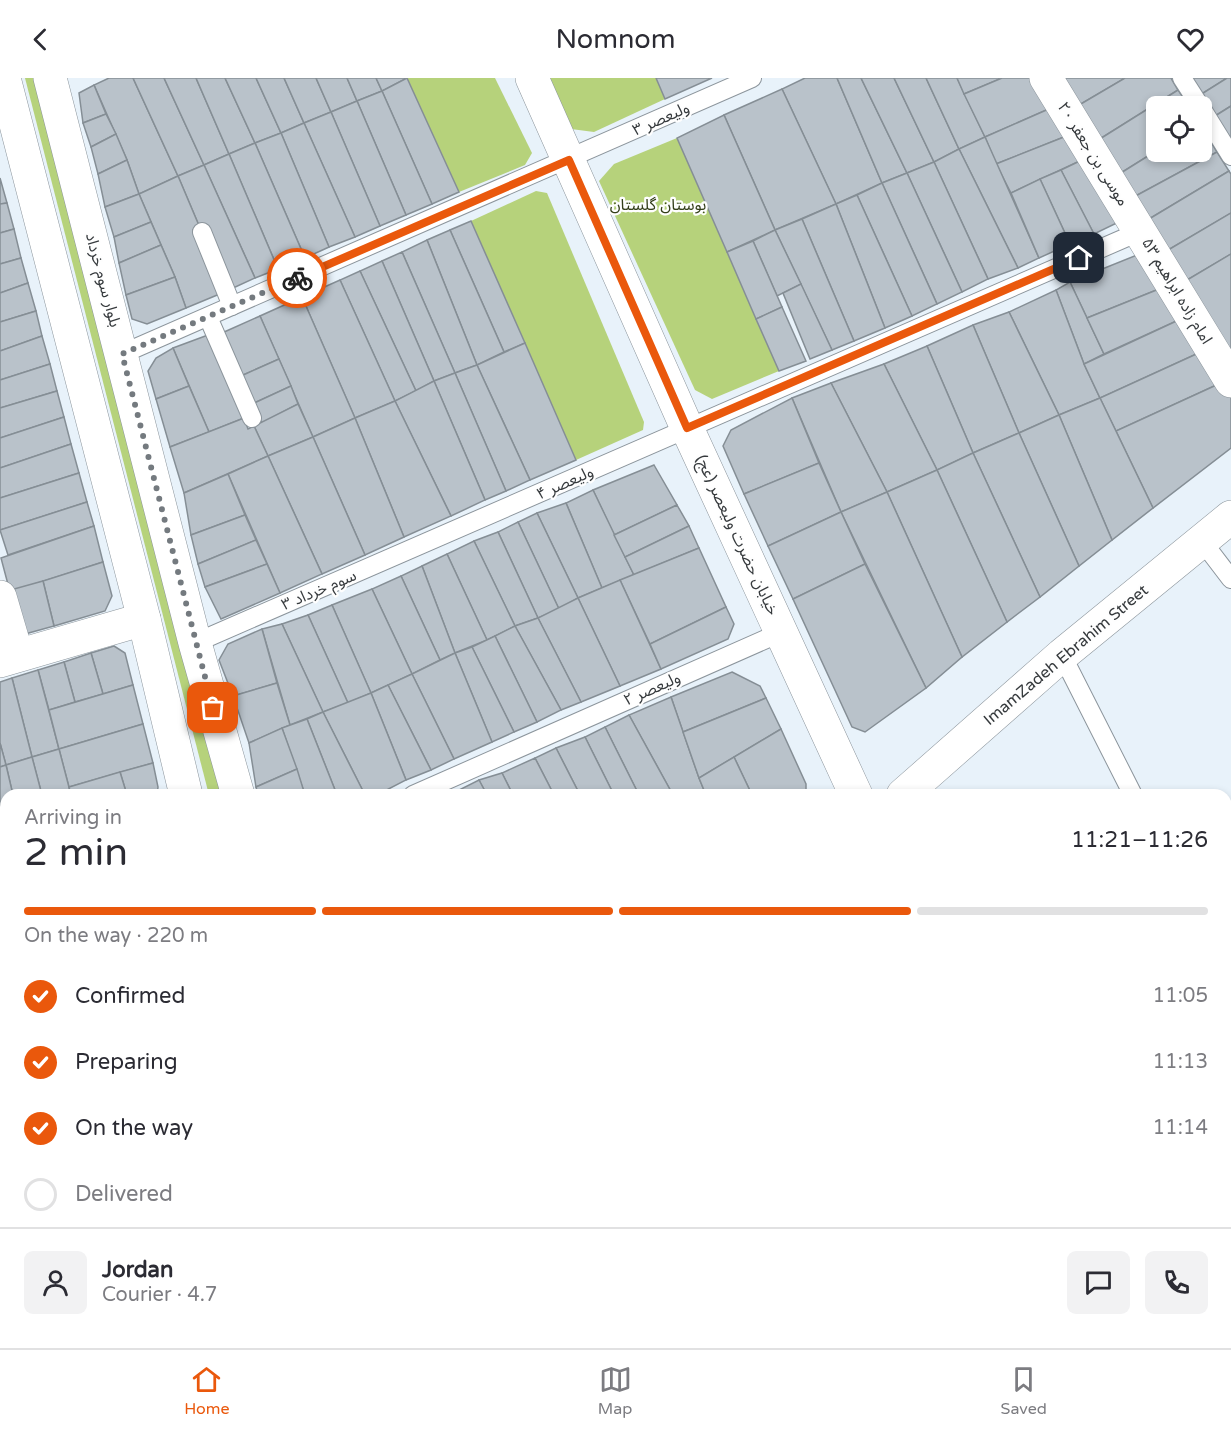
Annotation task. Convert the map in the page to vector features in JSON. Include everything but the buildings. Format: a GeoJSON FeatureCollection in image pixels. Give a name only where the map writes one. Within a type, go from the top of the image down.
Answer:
{"type":"FeatureCollection","features":[{"type":"Feature","properties":{"kind":"main road"},"geometry":{"type":"LineString","coordinates":[[4,78],[10,142],[144,619],[185,789]]}},
{"type":"Feature","properties":{"kind":"main road","name":"خیابان حضرت ولیعصر (عج)"},"geometry":{"type":"LineString","coordinates":[[532,78],[687,428],[853,789]]}},
{"type":"Feature","properties":{"kind":"main road","name":"موسی بن جعفر ۲۰"},"geometry":{"type":"LineString","coordinates":[[1046,78],[1141,231]]}},
{"type":"Feature","properties":{"kind":"main road","name":"بلوار سوم خرداد"},"geometry":{"type":"LineString","coordinates":[[52,79],[195,643],[236,789]]}},
{"type":"Feature","properties":{"kind":"main road","name":"امام زاده ابراهیم ۵۳"},"geometry":{"type":"LineString","coordinates":[[1141,231],[1231,381]]}},
{"type":"Feature","properties":{"kind":"main road","name":"ImamZadeh Ebrahim Street"},"geometry":{"type":"LineString","coordinates":[[910,789],[1062,655],[1231,517]]}},
{"type":"Feature","properties":{"kind":"main road"},"geometry":{"type":"LineString","coordinates":[[0,597],[8,658],[144,619]]}},
{"type":"Feature","properties":{"kind":"lane","name":"ولیعصر ۳"},"geometry":{"type":"LineString","coordinates":[[122,354],[469,204],[752,78]]}},
{"type":"Feature","properties":{"kind":"lane"},"geometry":{"type":"LineString","coordinates":[[1182,78],[1193,96]]}},
{"type":"Feature","properties":{"kind":"lane"},"geometry":{"type":"LineString","coordinates":[[1212,126],[1231,156]]}},
{"type":"Feature","properties":{"kind":"lane","name":"ولیعصر ۴"},"geometry":{"type":"LineString","coordinates":[[442,537],[1141,231]]}},
{"type":"Feature","properties":{"kind":"lane"},"geometry":{"type":"LineString","coordinates":[[202,232],[232,306]]}},
{"type":"Feature","properties":{"kind":"lane"},"geometry":{"type":"LineString","coordinates":[[208,317],[252,418]]}},
{"type":"Feature","properties":{"kind":"lane","name":"سوم خرداد ۳"},"geometry":{"type":"LineString","coordinates":[[195,643],[442,537]]}},
{"type":"Feature","properties":{"kind":"lane"},"geometry":{"type":"LineString","coordinates":[[1202,541],[1231,579]]}},
{"type":"Feature","properties":{"kind":"lane","name":"ولیعصر ۲"},"geometry":{"type":"LineString","coordinates":[[426,789],[782,632]]}},
{"type":"Feature","properties":{"kind":"lane"},"geometry":{"type":"LineString","coordinates":[[1062,655],[1130,789]]}},
{"type":"Feature","properties":{"kind":"green space"},"geometry":{"type":"Polygon","coordinates":[[[25,78],[43,78],[227,789],[207,789],[25,78]]]}},
{"type":"Feature","properties":{"kind":"green space"},"geometry":{"type":"Polygon","coordinates":[[[407,78],[495,78],[532,153],[525,165],[459,192],[407,78]]]}},
{"type":"Feature","properties":{"kind":"green space"},"geometry":{"type":"Polygon","coordinates":[[[549,78],[656,78],[665,99],[594,132],[571,129],[549,78]]]}},
{"type":"Feature","properties":{"kind":"green space","name":"بوستان گلستان"},"geometry":{"type":"Polygon","coordinates":[[[677,138],[779,371],[712,399],[695,390],[599,181],[614,164],[677,138]]]}},
{"type":"Feature","properties":{"kind":"green space","name":"بوستان گلستان"},"geometry":{"type":"Polygon","coordinates":[[[536,191],[547,193],[644,422],[643,430],[576,460],[471,221],[536,191]]]}},
{"type":"Feature","properties":{"kind":"way so far"},"geometry":{"type":"LineString","coordinates":[[213,708],[122,354],[297,278]]}},
{"type":"Feature","properties":{"kind":"route"},"geometry":{"type":"LineString","coordinates":[[297,278],[569,160],[687,428],[1079,258]]}}]}
